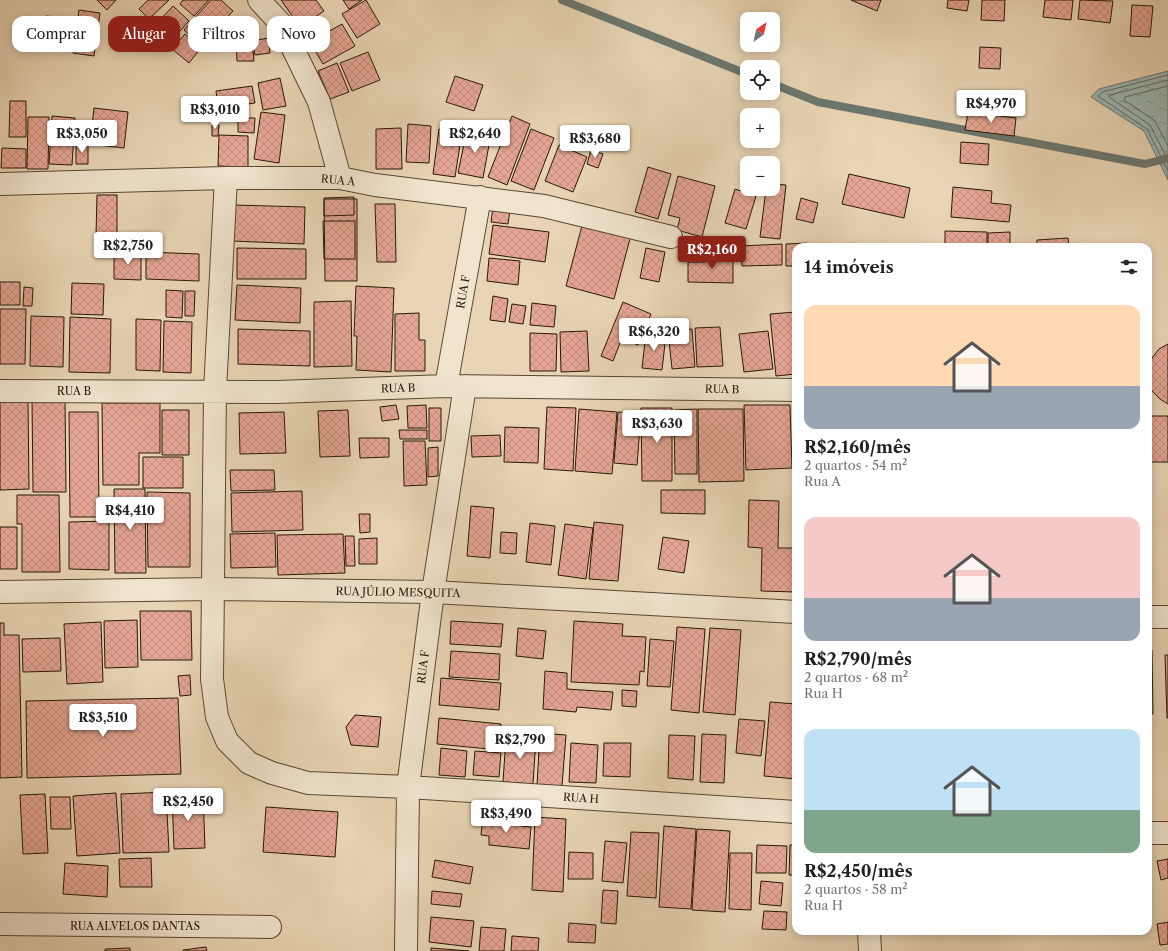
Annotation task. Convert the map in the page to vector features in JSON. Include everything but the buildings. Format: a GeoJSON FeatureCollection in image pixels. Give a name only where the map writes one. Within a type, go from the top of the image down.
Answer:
{"type":"FeatureCollection","features":[{"type":"Feature","properties":{"kind":"street"},"geometry":{"type":"LineString","coordinates":[[259,0],[282,24],[319,102],[340,178]]}},
{"type":"Feature","properties":{"kind":"street"},"geometry":{"type":"LineString","coordinates":[[212,589],[214,391],[226,178]]}},
{"type":"Feature","properties":{"kind":"street","name":"RUA A"},"geometry":{"type":"LineString","coordinates":[[0,184],[226,178],[340,178],[375,185],[544,206],[671,237]]}},
{"type":"Feature","properties":{"kind":"street","name":"RUA F"},"geometry":{"type":"LineString","coordinates":[[406,951],[408,787],[433,592],[455,386],[480,197]]}},
{"type":"Feature","properties":{"kind":"street","name":"RUA B"},"geometry":{"type":"LineString","coordinates":[[0,391],[277,392],[455,386],[792,390]]}},
{"type":"Feature","properties":{"kind":"street","name":"RUA JÚLIO MESQUITA"},"geometry":{"type":"LineString","coordinates":[[0,592],[212,589],[433,592],[792,612]]}},
{"type":"Feature","properties":{"kind":"street","name":"RUA H"},"geometry":{"type":"LineString","coordinates":[[212,589],[212,679],[217,717],[227,741],[249,763],[272,773],[308,783],[408,787],[792,812]]}},
{"type":"Feature","properties":{"kind":"street"},"geometry":{"type":"LineString","coordinates":[[1152,617],[1168,617]]}},
{"type":"Feature","properties":{"kind":"street"},"geometry":{"type":"LineString","coordinates":[[1152,833],[1168,833]]}},
{"type":"Feature","properties":{"kind":"street","name":"RUA ALVELOS DANTAS"},"geometry":{"type":"LineString","coordinates":[[0,924],[270,927]]}},
{"type":"Feature","properties":{"kind":"street"},"geometry":{"type":"LineString","coordinates":[[869,935],[870,951]]}},
{"type":"Feature","properties":{"kind":"water"},"geometry":{"type":"Polygon","coordinates":[[[1168,71],[1168,180],[1144,131],[1091,97],[1099,89],[1168,71]]]}},
{"type":"Feature","properties":{"kind":"waterway"},"geometry":{"type":"LineString","coordinates":[[562,0],[740,71]]}},
{"type":"Feature","properties":{"kind":"waterway"},"geometry":{"type":"LineString","coordinates":[[780,87],[818,102],[1145,164],[1168,158]]}}]}
